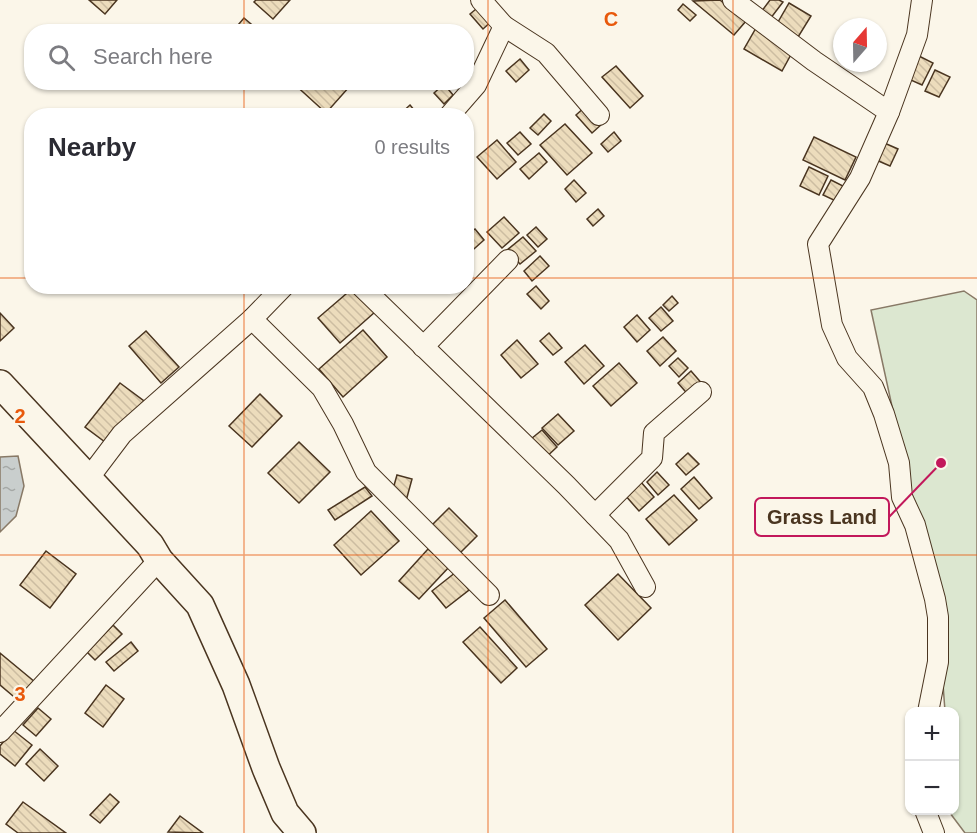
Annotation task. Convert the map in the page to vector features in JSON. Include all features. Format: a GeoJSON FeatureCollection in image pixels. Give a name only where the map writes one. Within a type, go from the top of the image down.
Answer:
{"type":"FeatureCollection","features":[{"type":"Feature","properties":{"kind":"main road"},"geometry":{"type":"LineString","coordinates":[[0,384],[150,545],[159,560],[200,605],[236,685],[285,813],[302,833]]}},
{"type":"Feature","properties":{"kind":"street"},"geometry":{"type":"LineString","coordinates":[[480,0],[504,26],[546,53],[599,115]]}},
{"type":"Feature","properties":{"kind":"street"},"geometry":{"type":"LineString","coordinates":[[733,0],[814,61],[889,112]]}},
{"type":"Feature","properties":{"kind":"street"},"geometry":{"type":"LineString","coordinates":[[922,0],[917,35],[889,112],[860,178],[818,244],[831,325],[847,358],[873,387],[884,414],[899,464],[902,497],[915,525],[935,599],[938,617],[938,662],[929,707]]}},
{"type":"Feature","properties":{"kind":"street"},"geometry":{"type":"LineString","coordinates":[[474,87],[504,26]]}},
{"type":"Feature","properties":{"kind":"street"},"geometry":{"type":"LineString","coordinates":[[456,108],[472,90]]}},
{"type":"Feature","properties":{"kind":"street"},"geometry":{"type":"LineString","coordinates":[[423,347],[507,260]]}},
{"type":"Feature","properties":{"kind":"street"},"geometry":{"type":"LineString","coordinates":[[88,479],[122,434],[252,319],[276,294]]}},
{"type":"Feature","properties":{"kind":"street"},"geometry":{"type":"LineString","coordinates":[[369,294],[619,540],[645,587]]}},
{"type":"Feature","properties":{"kind":"street"},"geometry":{"type":"LineString","coordinates":[[252,319],[322,388],[344,424],[366,472],[489,596]]}},
{"type":"Feature","properties":{"kind":"street"},"geometry":{"type":"LineString","coordinates":[[595,515],[652,458],[654,433],[701,392]]}},
{"type":"Feature","properties":{"kind":"street"},"geometry":{"type":"LineString","coordinates":[[0,732],[159,560]]}},
{"type":"Feature","properties":{"kind":"street"},"geometry":{"type":"LineString","coordinates":[[927,815],[934,833]]}},
{"type":"Feature","properties":{"kind":"green space"},"geometry":{"type":"Polygon","coordinates":[[[964,291],[977,300],[977,833],[965,833],[952,815],[959,815],[959,707],[945,707],[938,617],[871,310],[964,291]]]}},
{"type":"Feature","properties":{"kind":"water"},"geometry":{"type":"Polygon","coordinates":[[[18,456],[24,486],[16,516],[0,532],[0,457],[18,456]]]}},
{"type":"Feature","properties":{"kind":"building"},"geometry":{"type":"Polygon","coordinates":[[[89,0],[117,0],[105,14],[89,0]]]}},
{"type":"Feature","properties":{"kind":"building"},"geometry":{"type":"Polygon","coordinates":[[[256,0],[290,0],[273,19],[254,2],[256,0]]]}},
{"type":"Feature","properties":{"kind":"building"},"geometry":{"type":"Polygon","coordinates":[[[720,0],[746,21],[734,35],[693,1],[720,0]]]}},
{"type":"Feature","properties":{"kind":"building"},"geometry":{"type":"Polygon","coordinates":[[[770,0],[783,2],[767,23],[758,16],[770,0]]]}},
{"type":"Feature","properties":{"kind":"building"},"geometry":{"type":"Polygon","coordinates":[[[789,3],[811,16],[795,42],[774,29],[789,3]]]}},
{"type":"Feature","properties":{"kind":"building"},"geometry":{"type":"Polygon","coordinates":[[[683,4],[696,15],[690,21],[678,10],[683,4]]]}},
{"type":"Feature","properties":{"kind":"building"},"geometry":{"type":"Polygon","coordinates":[[[481,5],[494,19],[483,29],[470,14],[481,5]]]}},
{"type":"Feature","properties":{"kind":"building"},"geometry":{"type":"Polygon","coordinates":[[[244,18],[251,24],[239,24],[244,18]]]}},
{"type":"Feature","properties":{"kind":"building"},"geometry":{"type":"Polygon","coordinates":[[[756,28],[794,49],[782,71],[744,49],[756,28]]]}},
{"type":"Feature","properties":{"kind":"building"},"geometry":{"type":"Polygon","coordinates":[[[915,54],[933,63],[922,85],[904,77],[915,54]]]}},
{"type":"Feature","properties":{"kind":"building"},"geometry":{"type":"Polygon","coordinates":[[[520,59],[529,70],[516,82],[506,71],[520,59]]]}},
{"type":"Feature","properties":{"kind":"building"},"geometry":{"type":"Polygon","coordinates":[[[616,66],[643,96],[630,108],[602,77],[616,66]]]}},
{"type":"Feature","properties":{"kind":"building"},"geometry":{"type":"Polygon","coordinates":[[[935,70],[950,77],[939,97],[925,91],[935,70]]]}},
{"type":"Feature","properties":{"kind":"building"},"geometry":{"type":"Polygon","coordinates":[[[301,90],[346,90],[330,108],[321,108],[301,90]]]}},
{"type":"Feature","properties":{"kind":"building"},"geometry":{"type":"Polygon","coordinates":[[[437,90],[449,90],[453,95],[444,104],[434,93],[437,90]]]}},
{"type":"Feature","properties":{"kind":"building"},"geometry":{"type":"Polygon","coordinates":[[[586,106],[602,124],[592,133],[576,115],[586,106]]]}},
{"type":"Feature","properties":{"kind":"building"},"geometry":{"type":"Polygon","coordinates":[[[544,114],[551,121],[538,135],[530,128],[544,114]]]}},
{"type":"Feature","properties":{"kind":"building"},"geometry":{"type":"Polygon","coordinates":[[[565,124],[592,153],[567,175],[540,145],[565,124]]]}},
{"type":"Feature","properties":{"kind":"building"},"geometry":{"type":"Polygon","coordinates":[[[520,132],[531,144],[518,155],[507,143],[520,132]]]}},
{"type":"Feature","properties":{"kind":"building"},"geometry":{"type":"Polygon","coordinates":[[[614,132],[621,141],[608,152],[601,144],[614,132]]]}},
{"type":"Feature","properties":{"kind":"building"},"geometry":{"type":"Polygon","coordinates":[[[814,137],[856,157],[845,180],[803,160],[814,137]]]}},
{"type":"Feature","properties":{"kind":"building"},"geometry":{"type":"Polygon","coordinates":[[[497,140],[516,162],[497,179],[477,157],[497,140]]]}},
{"type":"Feature","properties":{"kind":"building"},"geometry":{"type":"Polygon","coordinates":[[[882,142],[898,149],[890,166],[874,159],[882,142]]]}},
{"type":"Feature","properties":{"kind":"building"},"geometry":{"type":"Polygon","coordinates":[[[539,153],[547,162],[529,179],[520,169],[539,153]]]}},
{"type":"Feature","properties":{"kind":"building"},"geometry":{"type":"Polygon","coordinates":[[[809,167],[828,176],[819,195],[800,186],[809,167]]]}},
{"type":"Feature","properties":{"kind":"building"},"geometry":{"type":"Polygon","coordinates":[[[574,180],[586,193],[576,202],[565,189],[574,180]]]}},
{"type":"Feature","properties":{"kind":"building"},"geometry":{"type":"Polygon","coordinates":[[[831,180],[845,187],[838,202],[823,195],[831,180]]]}},
{"type":"Feature","properties":{"kind":"building"},"geometry":{"type":"Polygon","coordinates":[[[598,209],[604,216],[593,226],[587,219],[598,209]]]}},
{"type":"Feature","properties":{"kind":"building"},"geometry":{"type":"Polygon","coordinates":[[[504,217],[519,233],[502,248],[487,232],[504,217]]]}},
{"type":"Feature","properties":{"kind":"building"},"geometry":{"type":"Polygon","coordinates":[[[536,227],[547,239],[538,247],[527,235],[536,227]]]}},
{"type":"Feature","properties":{"kind":"building"},"geometry":{"type":"Polygon","coordinates":[[[474,230],[484,240],[474,249],[474,230]]]}},
{"type":"Feature","properties":{"kind":"building"},"geometry":{"type":"Polygon","coordinates":[[[523,237],[536,251],[520,264],[507,250],[523,237]]]}},
{"type":"Feature","properties":{"kind":"building"},"geometry":{"type":"Polygon","coordinates":[[[540,256],[549,266],[532,281],[524,271],[540,256]]]}},
{"type":"Feature","properties":{"kind":"building"},"geometry":{"type":"Polygon","coordinates":[[[536,286],[549,301],[541,309],[527,294],[536,286]]]}},
{"type":"Feature","properties":{"kind":"building"},"geometry":{"type":"Polygon","coordinates":[[[346,294],[358,294],[375,312],[340,343],[318,318],[346,294]]]}},
{"type":"Feature","properties":{"kind":"building"},"geometry":{"type":"Polygon","coordinates":[[[672,296],[678,303],[669,311],[663,305],[672,296]]]}},
{"type":"Feature","properties":{"kind":"building"},"geometry":{"type":"Polygon","coordinates":[[[661,307],[673,321],[661,331],[649,318],[661,307]]]}},
{"type":"Feature","properties":{"kind":"building"},"geometry":{"type":"Polygon","coordinates":[[[0,313],[14,328],[0,341],[0,313]]]}},
{"type":"Feature","properties":{"kind":"building"},"geometry":{"type":"Polygon","coordinates":[[[637,315],[650,330],[637,342],[624,327],[637,315]]]}},
{"type":"Feature","properties":{"kind":"building"},"geometry":{"type":"Polygon","coordinates":[[[363,330],[387,357],[343,397],[319,369],[363,330]]]}},
{"type":"Feature","properties":{"kind":"building"},"geometry":{"type":"Polygon","coordinates":[[[146,331],[179,367],[161,383],[129,346],[146,331]]]}},
{"type":"Feature","properties":{"kind":"building"},"geometry":{"type":"Polygon","coordinates":[[[549,333],[562,348],[553,355],[540,341],[549,333]]]}},
{"type":"Feature","properties":{"kind":"building"},"geometry":{"type":"Polygon","coordinates":[[[663,337],[676,351],[660,366],[647,351],[663,337]]]}},
{"type":"Feature","properties":{"kind":"building"},"geometry":{"type":"Polygon","coordinates":[[[517,340],[538,364],[521,378],[501,355],[517,340]]]}},
{"type":"Feature","properties":{"kind":"building"},"geometry":{"type":"Polygon","coordinates":[[[585,345],[604,366],[584,384],[565,362],[585,345]]]}},
{"type":"Feature","properties":{"kind":"building"},"geometry":{"type":"Polygon","coordinates":[[[678,358],[688,368],[679,377],[669,366],[678,358]]]}},
{"type":"Feature","properties":{"kind":"building"},"geometry":{"type":"Polygon","coordinates":[[[619,363],[637,383],[611,406],[593,386],[619,363]]]}},
{"type":"Feature","properties":{"kind":"building"},"geometry":{"type":"Polygon","coordinates":[[[691,371],[704,386],[691,398],[678,383],[691,371]]]}},
{"type":"Feature","properties":{"kind":"building"},"geometry":{"type":"Polygon","coordinates":[[[120,383],[144,401],[109,445],[85,427],[120,383]]]}},
{"type":"Feature","properties":{"kind":"building"},"geometry":{"type":"Polygon","coordinates":[[[260,394],[282,416],[252,447],[229,426],[260,394]]]}},
{"type":"Feature","properties":{"kind":"building"},"geometry":{"type":"Polygon","coordinates":[[[558,414],[574,431],[558,445],[542,428],[558,414]]]}},
{"type":"Feature","properties":{"kind":"building"},"geometry":{"type":"Polygon","coordinates":[[[542,430],[557,447],[542,461],[526,443],[542,430]]]}},
{"type":"Feature","properties":{"kind":"building"},"geometry":{"type":"Polygon","coordinates":[[[299,442],[330,472],[299,503],[268,473],[299,442]]]}},
{"type":"Feature","properties":{"kind":"building"},"geometry":{"type":"Polygon","coordinates":[[[688,453],[699,464],[686,475],[676,464],[688,453]]]}},
{"type":"Feature","properties":{"kind":"building"},"geometry":{"type":"Polygon","coordinates":[[[657,472],[669,485],[658,495],[647,482],[657,472]]]}},
{"type":"Feature","properties":{"kind":"building"},"geometry":{"type":"Polygon","coordinates":[[[397,475],[412,479],[406,501],[391,496],[397,475]]]}},
{"type":"Feature","properties":{"kind":"building"},"geometry":{"type":"Polygon","coordinates":[[[694,477],[712,498],[699,509],[681,489],[694,477]]]}},
{"type":"Feature","properties":{"kind":"building"},"geometry":{"type":"Polygon","coordinates":[[[640,481],[654,497],[639,511],[625,495],[640,481]]]}},
{"type":"Feature","properties":{"kind":"building"},"geometry":{"type":"Polygon","coordinates":[[[365,487],[372,496],[335,520],[328,510],[365,487]]]}},
{"type":"Feature","properties":{"kind":"building"},"geometry":{"type":"Polygon","coordinates":[[[674,495],[697,520],[669,545],[646,519],[674,495]]]}},
{"type":"Feature","properties":{"kind":"building"},"geometry":{"type":"Polygon","coordinates":[[[449,508],[477,536],[459,554],[431,526],[449,508]]]}},
{"type":"Feature","properties":{"kind":"building"},"geometry":{"type":"Polygon","coordinates":[[[371,511],[399,541],[361,575],[334,545],[371,511]]]}},
{"type":"Feature","properties":{"kind":"building"},"geometry":{"type":"Polygon","coordinates":[[[428,549],[449,567],[419,599],[399,581],[428,549]]]}},
{"type":"Feature","properties":{"kind":"building"},"geometry":{"type":"Polygon","coordinates":[[[46,551],[76,574],[50,608],[20,585],[46,551]]]}},
{"type":"Feature","properties":{"kind":"building"},"geometry":{"type":"Polygon","coordinates":[[[456,572],[469,590],[446,608],[432,591],[456,572]]]}},
{"type":"Feature","properties":{"kind":"building"},"geometry":{"type":"Polygon","coordinates":[[[618,574],[651,608],[618,640],[585,605],[618,574]]]}},
{"type":"Feature","properties":{"kind":"building"},"geometry":{"type":"Polygon","coordinates":[[[505,600],[547,649],[526,667],[484,618],[505,600]]]}},
{"type":"Feature","properties":{"kind":"building"},"geometry":{"type":"Polygon","coordinates":[[[113,625],[122,634],[95,660],[87,652],[113,625]]]}},
{"type":"Feature","properties":{"kind":"building"},"geometry":{"type":"Polygon","coordinates":[[[480,627],[517,668],[501,683],[463,642],[480,627]]]}},
{"type":"Feature","properties":{"kind":"building"},"geometry":{"type":"Polygon","coordinates":[[[131,642],[138,651],[114,671],[106,662],[131,642]]]}},
{"type":"Feature","properties":{"kind":"building"},"geometry":{"type":"Polygon","coordinates":[[[0,653],[35,682],[19,701],[0,685],[0,653]]]}},
{"type":"Feature","properties":{"kind":"building"},"geometry":{"type":"Polygon","coordinates":[[[106,685],[124,699],[103,727],[85,713],[106,685]]]}},
{"type":"Feature","properties":{"kind":"building"},"geometry":{"type":"Polygon","coordinates":[[[38,708],[51,719],[36,736],[23,725],[38,708]]]}},
{"type":"Feature","properties":{"kind":"building"},"geometry":{"type":"Polygon","coordinates":[[[13,730],[32,745],[15,766],[0,754],[0,746],[13,730]]]}},
{"type":"Feature","properties":{"kind":"building"},"geometry":{"type":"Polygon","coordinates":[[[40,749],[58,766],[44,781],[26,764],[40,749]]]}},
{"type":"Feature","properties":{"kind":"building"},"geometry":{"type":"Polygon","coordinates":[[[110,794],[119,802],[100,823],[90,815],[110,794]]]}},
{"type":"Feature","properties":{"kind":"building"},"geometry":{"type":"Polygon","coordinates":[[[23,802],[66,833],[18,833],[6,824],[23,802]]]}},
{"type":"Feature","properties":{"kind":"building"},"geometry":{"type":"Polygon","coordinates":[[[180,816],[203,833],[168,832],[180,816]]]}},
{"type":"Feature","properties":{"kind":"place","name":"Grass Land"},"geometry":{"type":"Point","coordinates":[941,463]}}]}
